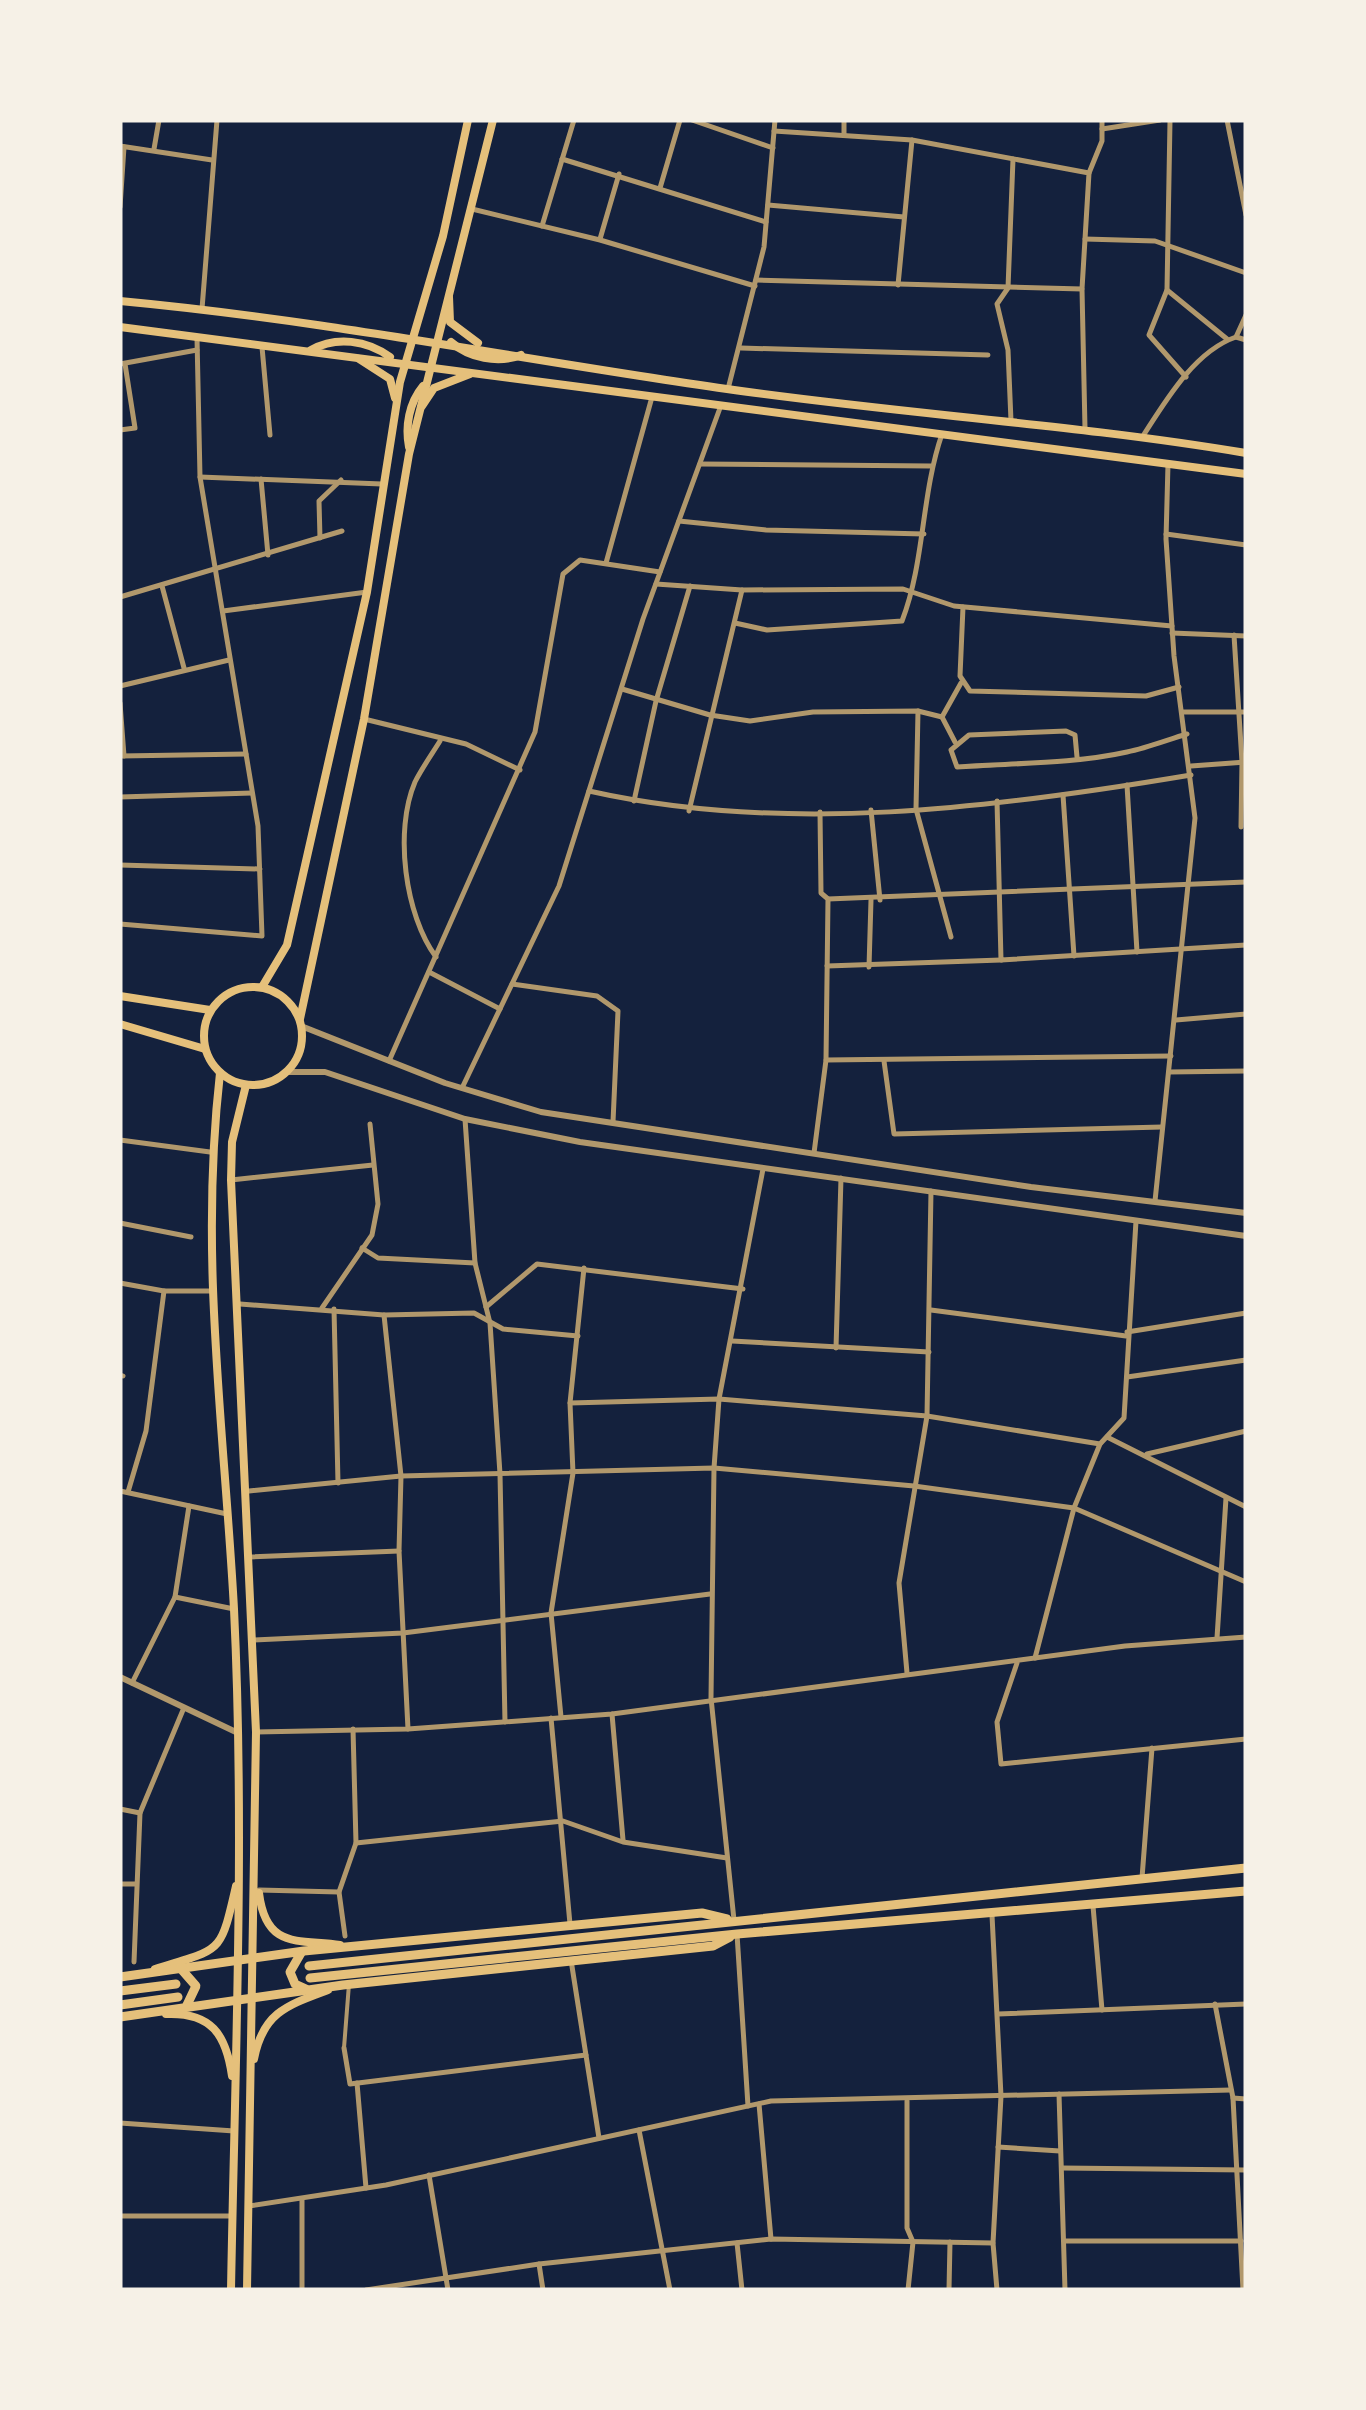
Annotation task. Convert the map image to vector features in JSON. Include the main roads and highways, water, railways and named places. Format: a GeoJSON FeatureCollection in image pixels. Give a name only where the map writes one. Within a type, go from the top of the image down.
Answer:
{"type":"FeatureCollection","features":[{"type":"Feature","properties":{"kind":"main road"},"geometry":{"type":"LineString","coordinates":[[262,987],[287,945],[366,592],[400,382],[443,236],[468,120]]}},
{"type":"Feature","properties":{"kind":"main road"},"geometry":{"type":"LineString","coordinates":[[300,1023],[285,998],[262,987],[233,990],[210,1010],[204,1023],[205,1050],[220,1073],[246,1085],[260,1085],[286,1072],[301,1048],[300,1023],[364,719],[410,452],[493,120]]}},
{"type":"Feature","properties":{"kind":"main road"},"geometry":{"type":"LineString","coordinates":[[449,289],[450,322],[468,339],[492,349]]}},
{"type":"Feature","properties":{"kind":"main road"},"geometry":{"type":"LineString","coordinates":[[120,302],[412,336],[728,389],[1143,436],[1246,453]]}},
{"type":"Feature","properties":{"kind":"main road"},"geometry":{"type":"LineString","coordinates":[[120,326],[405,360],[720,408],[1168,460],[1246,474]]}},
{"type":"Feature","properties":{"kind":"main road"},"geometry":{"type":"LineString","coordinates":[[311,350],[328,341],[374,345],[394,359]]}},
{"type":"Feature","properties":{"kind":"main road"},"geometry":{"type":"LineString","coordinates":[[451,342],[463,353],[506,360],[524,354]]}},
{"type":"Feature","properties":{"kind":"main road"},"geometry":{"type":"LineString","coordinates":[[346,354],[372,364],[390,380],[396,403]]}},
{"type":"Feature","properties":{"kind":"main road"},"geometry":{"type":"LineString","coordinates":[[420,410],[434,388],[456,376],[484,372]]}},
{"type":"Feature","properties":{"kind":"main road"},"geometry":{"type":"LineString","coordinates":[[410,452],[406,433],[413,398],[426,382]]}},
{"type":"Feature","properties":{"kind":"main road"},"geometry":{"type":"LineString","coordinates":[[120,996],[210,1010]]}},
{"type":"Feature","properties":{"kind":"main road"},"geometry":{"type":"LineString","coordinates":[[120,1024],[205,1050]]}},
{"type":"Feature","properties":{"kind":"main road"},"geometry":{"type":"LineString","coordinates":[[220,1073],[210,1152],[210,1291],[234,1609],[240,1867],[231,2290]]}},
{"type":"Feature","properties":{"kind":"main road"},"geometry":{"type":"LineString","coordinates":[[246,1085],[232,1142],[232,1180],[256,1732],[247,2290]]}},
{"type":"Feature","properties":{"kind":"main road"},"geometry":{"type":"LineString","coordinates":[[256,1859],[267,1921],[283,1937],[308,1945],[356,1947]]}},
{"type":"Feature","properties":{"kind":"main road"},"geometry":{"type":"LineString","coordinates":[[136,1975],[197,1957],[217,1945],[230,1925],[240,1867]]}},
{"type":"Feature","properties":{"kind":"main road"},"geometry":{"type":"LineString","coordinates":[[309,1966],[1246,1868]]}},
{"type":"Feature","properties":{"kind":"main road"},"geometry":{"type":"LineString","coordinates":[[310,1978],[737,1934],[1246,1891]]}},
{"type":"Feature","properties":{"kind":"main road"},"geometry":{"type":"LineString","coordinates":[[120,1977],[304,1952],[702,1913],[734,1921]]}},
{"type":"Feature","properties":{"kind":"main road"},"geometry":{"type":"LineString","coordinates":[[120,2005],[238,1999],[713,1946],[737,1934]]}},
{"type":"Feature","properties":{"kind":"main road"},"geometry":{"type":"LineString","coordinates":[[304,1952],[294,1959],[290,1972],[295,1984],[306,1989]]}},
{"type":"Feature","properties":{"kind":"main road"},"geometry":{"type":"LineString","coordinates":[[141,2014],[182,2002],[196,1986],[188,1973],[174,1970]]}},
{"type":"Feature","properties":{"kind":"main road"},"geometry":{"type":"LineString","coordinates":[[120,1991],[176,1984]]}},
{"type":"Feature","properties":{"kind":"main road"},"geometry":{"type":"LineString","coordinates":[[249,2078],[259,2037],[274,2014],[298,1999],[346,1984]]}},
{"type":"Feature","properties":{"kind":"main road"},"geometry":{"type":"LineString","coordinates":[[120,2017],[188,2014],[211,2024],[226,2044],[236,2094]]}}]}
